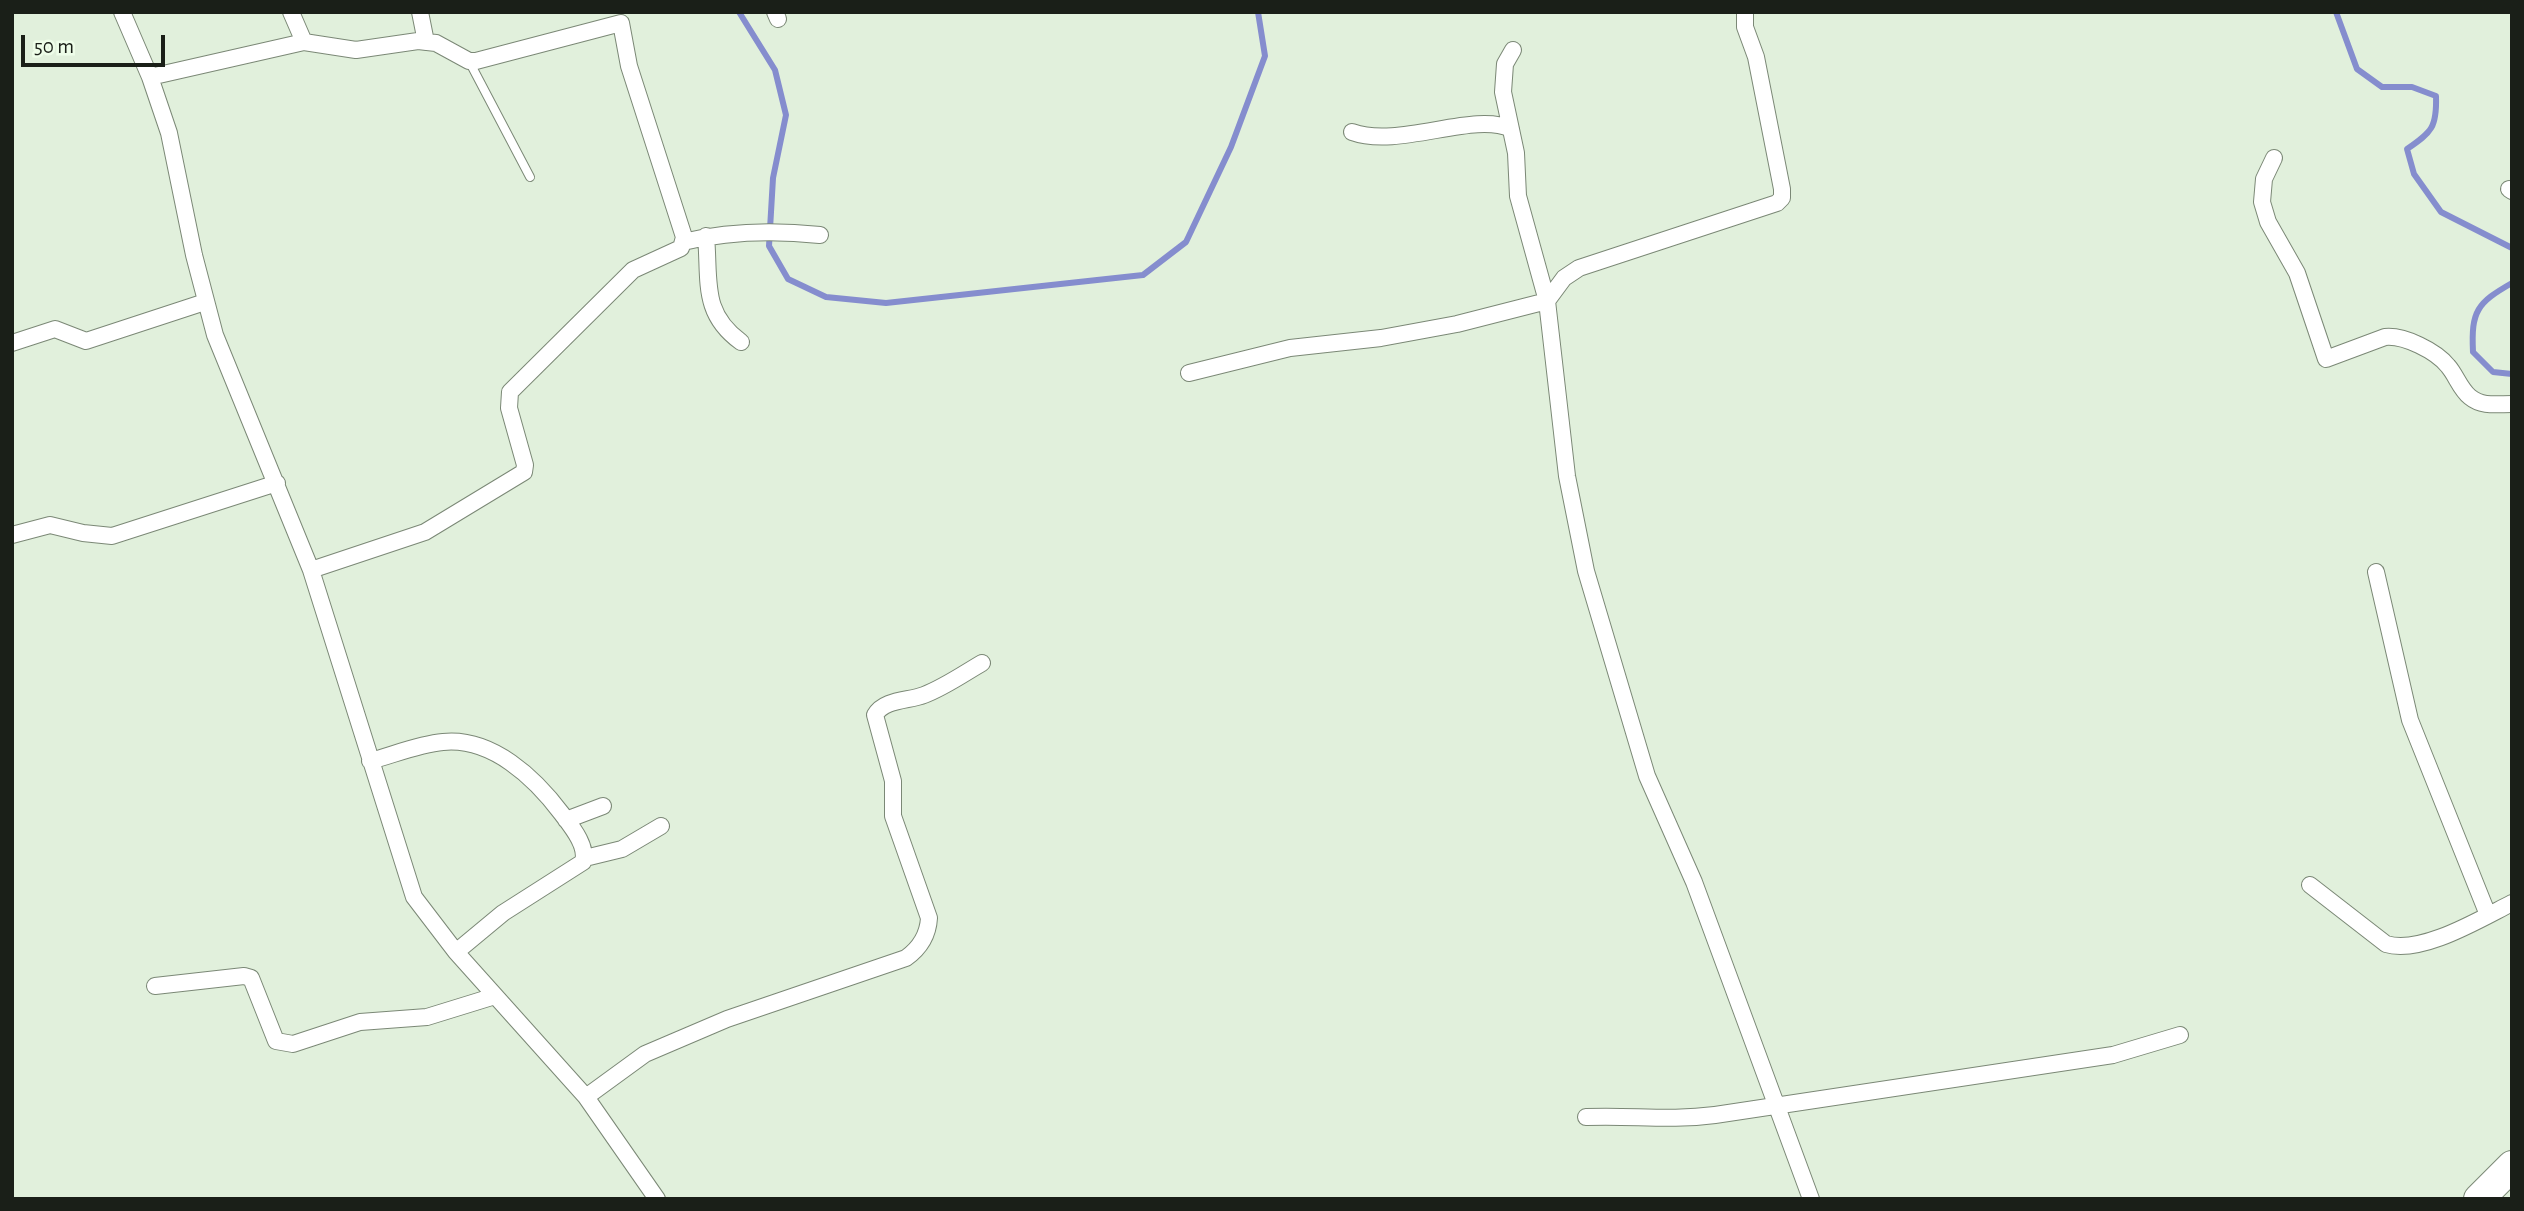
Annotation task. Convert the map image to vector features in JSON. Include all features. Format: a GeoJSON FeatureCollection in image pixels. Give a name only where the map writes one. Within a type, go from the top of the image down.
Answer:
{"type":"FeatureCollection","features":[{"type":"Feature","properties":{"kind":"highway"},"geometry":{"type":"LineString","coordinates":[[2479,1199],[2512,1166]]}},
{"type":"Feature","properties":{"kind":"street"},"geometry":{"type":"LineString","coordinates":[[122,12],[150,77],[175,157],[205,302],[215,335],[311,570],[414,897],[456,952],[586,1097],[657,1199]]}},
{"type":"Feature","properties":{"kind":"street"},"geometry":{"type":"LineString","coordinates":[[291,12],[304,42]]}},
{"type":"Feature","properties":{"kind":"street"},"geometry":{"type":"LineString","coordinates":[[421,12],[426,42]]}},
{"type":"Feature","properties":{"kind":"street"},"geometry":{"type":"LineString","coordinates":[[1189,373],[1290,348],[1381,338],[1457,324],[1547,301],[1564,278],[1579,268],[1764,207],[1782,198],[1756,57],[1745,27],[1745,12]]}},
{"type":"Feature","properties":{"kind":"street"},"geometry":{"type":"LineString","coordinates":[[150,77],[304,42],[356,50],[436,43],[470,61],[619,17],[629,66],[683,242]]}},
{"type":"Feature","properties":{"kind":"street"},"geometry":{"type":"LineString","coordinates":[[1513,50],[1505,64],[1503,81],[1516,153],[1518,197],[1547,301],[1567,476],[1586,571],[1647,776],[1694,882],[1779,1106],[1811,1199]]}},
{"type":"Feature","properties":{"kind":"street"},"geometry":{"type":"LineString","coordinates":[[1352,132],[1375,139],[1481,125],[1502,124],[1511,128]]}},
{"type":"Feature","properties":{"kind":"street"},"geometry":{"type":"LineString","coordinates":[[2274,159],[2264,179],[2262,202],[2268,222],[2297,273],[2326,359],[2385,337],[2395,337],[2409,341],[2448,364],[2470,398],[2485,405],[2512,404]]}},
{"type":"Feature","properties":{"kind":"street"},"geometry":{"type":"LineString","coordinates":[[311,570],[425,532],[524,472],[525,465],[509,408],[510,392],[633,270],[674,252],[683,242],[706,236],[779,230],[820,235]]}},
{"type":"Feature","properties":{"kind":"street"},"geometry":{"type":"LineString","coordinates":[[706,236],[711,308],[726,331],[741,342]]}},
{"type":"Feature","properties":{"kind":"street"},"geometry":{"type":"LineString","coordinates":[[12,343],[55,329],[86,341],[205,302]]}},
{"type":"Feature","properties":{"kind":"street"},"geometry":{"type":"LineString","coordinates":[[12,535],[50,525],[83,533],[112,536],[277,483]]}},
{"type":"Feature","properties":{"kind":"street"},"geometry":{"type":"LineString","coordinates":[[2376,572],[2410,720],[2488,915]]}},
{"type":"Feature","properties":{"kind":"street"},"geometry":{"type":"LineString","coordinates":[[586,1097],[645,1054],[727,1019],[906,958],[916,951],[928,929],[929,918],[892,816],[893,781],[875,715],[878,709],[888,704],[924,695],[982,663]]}},
{"type":"Feature","properties":{"kind":"street"},"geometry":{"type":"LineString","coordinates":[[370,761],[442,742],[463,743],[494,751],[543,788],[578,837],[585,858]]}},
{"type":"Feature","properties":{"kind":"street"},"geometry":{"type":"LineString","coordinates":[[566,820],[603,806]]}},
{"type":"Feature","properties":{"kind":"street"},"geometry":{"type":"LineString","coordinates":[[456,952],[503,913],[585,858],[622,849],[661,827]]}},
{"type":"Feature","properties":{"kind":"street"},"geometry":{"type":"LineString","coordinates":[[2310,885],[2386,944],[2397,947],[2427,942],[2512,903]]}},
{"type":"Feature","properties":{"kind":"street"},"geometry":{"type":"LineString","coordinates":[[155,986],[244,976],[251,978],[276,1041],[293,1044],[360,1022],[427,1017],[495,996]]}},
{"type":"Feature","properties":{"kind":"street"},"geometry":{"type":"LineString","coordinates":[[1586,1117],[1633,1115],[1672,1121],[2113,1055],[2180,1035]]}},
{"type":"Feature","properties":{"kind":"lane"},"geometry":{"type":"LineString","coordinates":[[470,61],[530,177]]}},
{"type":"Feature","properties":{"kind":"waterway"},"geometry":{"type":"LineString","coordinates":[[739,12],[775,70],[786,115],[773,178],[769,246],[788,279],[826,297],[886,303],[1143,275],[1186,242],[1231,147],[1265,56],[1258,12]]}},
{"type":"Feature","properties":{"kind":"waterway"},"geometry":{"type":"LineString","coordinates":[[2336,12],[2357,69],[2382,87],[2412,87],[2436,96],[2431,128],[2407,149],[2414,174],[2441,212],[2512,248]]}},
{"type":"Feature","properties":{"kind":"waterway"},"geometry":{"type":"LineString","coordinates":[[2512,283],[2484,303],[2475,317],[2473,327],[2473,352],[2493,372],[2512,374]]}}]}
